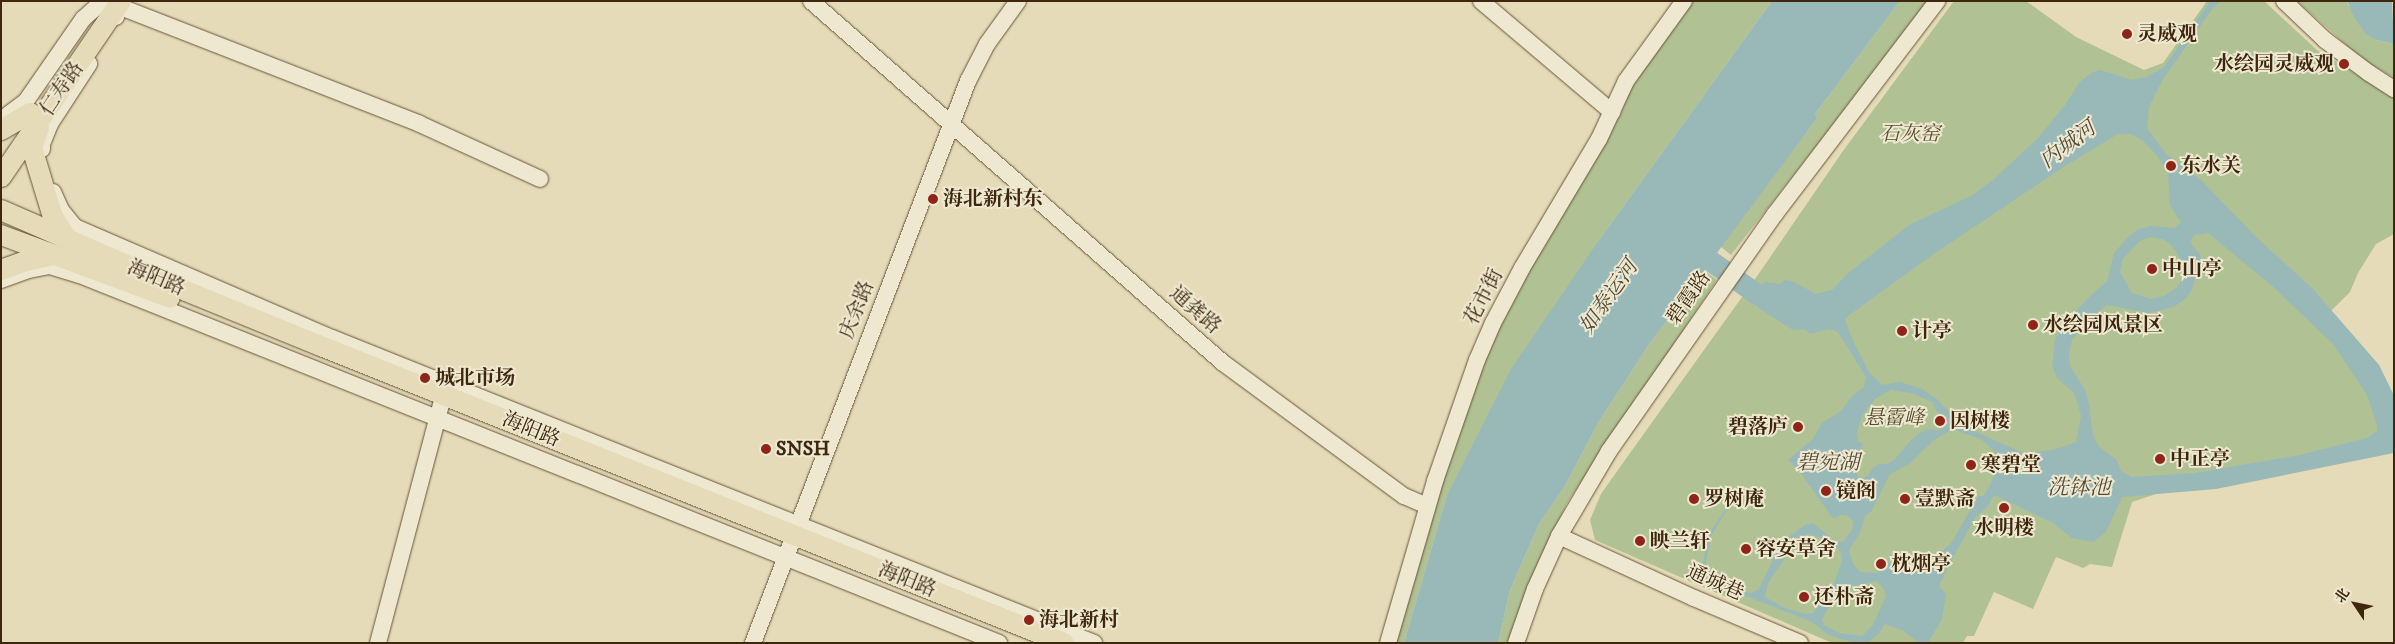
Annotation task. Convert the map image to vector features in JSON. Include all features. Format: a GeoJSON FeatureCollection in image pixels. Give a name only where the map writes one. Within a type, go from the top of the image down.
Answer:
{"type":"FeatureCollection","features":[{"type":"Feature","properties":{"kind":"main road","name":"仁寿路"},"geometry":{"type":"LineString","coordinates":[[1,177],[36,116],[112,2]]}},
{"type":"Feature","properties":{"kind":"main road","name":"仁寿路"},"geometry":{"type":"LineString","coordinates":[[1,153],[36,116]]}},
{"type":"Feature","properties":{"kind":"main road"},"geometry":{"type":"LineString","coordinates":[[1,130],[36,116],[32,148],[53,217],[68,240]]}},
{"type":"Feature","properties":{"kind":"main road","name":"海阳路"},"geometry":{"type":"LineString","coordinates":[[1,210],[68,240],[792,540],[1033,643]]}},
{"type":"Feature","properties":{"kind":"main road","name":"海阳路"},"geometry":{"type":"LineString","coordinates":[[1,235],[180,302],[439,411],[792,540],[1079,641]]}},
{"type":"Feature","properties":{"kind":"main road"},"geometry":{"type":"LineString","coordinates":[[1,270],[23,262],[54,255]]}},
{"type":"Feature","properties":{"kind":"street","name":"通龚路"},"geometry":{"type":"LineString","coordinates":[[811,1],[1222,362],[1404,496],[1427,506]]}},
{"type":"Feature","properties":{"kind":"street","name":"庆余路"},"geometry":{"type":"LineString","coordinates":[[752,643],[950,124],[977,62],[1018,1]]}},
{"type":"Feature","properties":{"kind":"street"},"geometry":{"type":"LineString","coordinates":[[1481,1],[1612,112]]}},
{"type":"Feature","properties":{"kind":"street","name":"花市街"},"geometry":{"type":"LineString","coordinates":[[1388,643],[1427,506],[1477,360],[1493,323],[1522,268],[1599,139],[1626,82],[1684,1]]}},
{"type":"Feature","properties":{"kind":"street","name":"碧霞路"},"geometry":{"type":"LineString","coordinates":[[1516,643],[1535,589],[1559,536],[1609,450],[1739,263],[1937,1]]}},
{"type":"Feature","properties":{"kind":"street"},"geometry":{"type":"LineString","coordinates":[[2284,1],[2325,40],[2369,74],[2394,89]]}},
{"type":"Feature","properties":{"kind":"street"},"geometry":{"type":"LineString","coordinates":[[1,120],[26,101],[83,19],[112,2]]}},
{"type":"Feature","properties":{"kind":"street"},"geometry":{"type":"LineString","coordinates":[[112,2],[420,124],[540,179]]}},
{"type":"Feature","properties":{"kind":"street"},"geometry":{"type":"LineString","coordinates":[[112,2],[115,25],[50,124],[42,144],[43,163],[50,186],[61,210],[75,227],[792,540],[999,643]]}},
{"type":"Feature","properties":{"kind":"street"},"geometry":{"type":"LineString","coordinates":[[1,280],[29,270],[50,266],[80,275],[439,411],[378,643]]}},
{"type":"Feature","properties":{"kind":"street","name":"通城巷"},"geometry":{"type":"LineString","coordinates":[[1559,536],[1694,598],[1800,643]]}},
{"type":"Feature","properties":{"kind":"green space"},"geometry":{"type":"Polygon","coordinates":[[[1690,1],[1772,1],[1599,240],[1447,495],[1404,643],[1393,643],[1437,496],[1500,319],[1622,111],[1631,85],[1690,1]]]}},
{"type":"Feature","properties":{"kind":"green space"},"geometry":{"type":"Polygon","coordinates":[[[1900,1],[1927,1],[1915,20],[1731,255],[1720,246],[1818,117],[1815,114],[1900,1]]]}},
{"type":"Feature","properties":{"kind":"green space","name":"水绘园风景区"},"geometry":{"type":"Polygon","coordinates":[[[1954,1],[2026,1],[2076,37],[2144,70],[2163,63],[2207,1],[2264,1],[2317,50],[2394,97],[2394,234],[2376,244],[2358,273],[2350,292],[2331,311],[2379,365],[2394,396],[2394,434],[2174,488],[2132,502],[2112,567],[2090,564],[2083,568],[2056,557],[2033,609],[1994,592],[1974,636],[1967,636],[1963,643],[1832,643],[1595,540],[1590,520],[1601,494],[1760,272],[1843,151],[1954,1]]]}},
{"type":"Feature","properties":{"kind":"green space"},"geometry":{"type":"Polygon","coordinates":[[[2297,1],[2347,1],[2348,5],[2376,40],[2394,44],[2394,78],[2363,60],[2297,1]]]}},
{"type":"Feature","properties":{"kind":"green space"},"geometry":{"type":"Polygon","coordinates":[[[1703,269],[1717,280],[1567,503],[1539,564],[1509,643],[1498,643],[1510,590],[1539,524],[1565,486],[1598,423],[1650,343],[1703,269]]]}},
{"type":"Feature","properties":{"kind":"water","name":"如泰运河"},"geometry":{"type":"Polygon","coordinates":[[[1772,1],[1900,1],[1815,114],[1818,117],[1650,343],[1598,423],[1565,486],[1539,524],[1510,590],[1498,643],[1404,643],[1447,495],[1511,369],[1599,240],[1772,1]]]}},
{"type":"Feature","properties":{"kind":"water"},"geometry":{"type":"Polygon","coordinates":[[[2210,1],[2221,1],[2213,8],[2162,81],[2149,107],[2147,128],[2166,154],[2201,180],[2256,237],[2313,289],[2379,365],[2394,396],[2394,453],[2216,489],[2122,497],[2106,532],[2093,542],[2072,538],[2053,523],[1994,495],[1989,505],[1975,518],[1939,586],[1946,594],[1942,619],[1928,643],[1919,643],[1904,631],[1885,624],[1878,635],[1869,642],[1857,643],[1841,639],[1827,634],[1812,622],[1715,584],[1707,574],[1696,573],[1703,566],[1707,536],[1739,490],[1711,536],[1706,563],[1712,575],[1750,593],[1759,589],[1781,542],[1805,525],[1813,523],[1835,541],[1843,542],[1852,530],[1853,521],[1848,516],[1841,515],[1834,518],[1831,516],[1800,472],[1788,460],[1813,439],[1822,423],[1841,411],[1852,396],[1864,387],[1866,377],[1838,332],[1828,329],[1811,334],[1803,329],[1793,330],[1760,309],[1754,302],[1755,293],[1765,282],[1780,284],[1785,280],[1794,282],[1816,294],[1832,290],[1846,275],[1909,225],[1971,196],[1993,180],[2038,138],[2065,105],[2079,83],[2091,73],[2100,70],[2132,80],[2147,77],[2164,67],[2210,1]],[[2118,134],[2065,166],[1931,256],[1845,320],[1869,372],[1882,385],[1900,382],[1922,389],[1937,399],[1961,425],[2023,453],[2053,450],[2076,442],[2081,416],[2074,393],[2057,378],[2052,366],[2055,340],[2060,329],[2085,301],[2107,281],[2114,253],[2127,238],[2138,229],[2151,226],[2175,228],[2181,222],[2170,205],[2168,172],[2157,156],[2143,141],[2131,134],[2118,134]],[[2208,233],[2194,235],[2191,241],[2199,253],[2202,262],[2191,291],[2185,299],[2174,307],[2149,313],[2107,305],[2091,317],[2072,340],[2069,353],[2070,366],[2085,390],[2093,435],[2099,447],[2116,459],[2121,471],[2132,477],[2195,473],[2300,455],[2367,438],[2377,431],[2377,425],[2367,395],[2333,344],[2271,285],[2208,233]],[[2151,237],[2140,241],[2123,259],[2120,272],[2132,293],[2151,299],[2164,296],[2176,288],[2183,279],[2184,270],[2177,253],[2169,243],[2162,239],[2151,237]],[[1891,390],[1875,399],[1862,416],[1857,432],[1858,441],[1863,444],[1858,453],[1860,461],[1855,472],[1861,479],[1869,475],[1872,468],[1894,460],[1910,441],[1920,433],[1927,429],[1940,430],[1948,423],[1943,415],[1937,412],[1932,402],[1911,393],[1891,390]],[[1953,429],[1934,440],[1909,464],[1890,474],[1871,512],[1865,516],[1860,533],[1849,550],[1853,564],[1860,572],[1878,573],[1886,562],[1914,568],[1923,573],[1931,572],[1935,558],[1952,542],[1978,496],[1983,496],[1989,487],[2000,462],[1994,451],[1982,440],[1953,429]],[[1809,534],[1800,536],[1768,583],[1765,597],[1785,608],[1805,614],[1813,613],[1822,600],[1830,596],[1842,560],[1841,551],[1822,538],[1809,534]],[[1877,581],[1853,586],[1844,600],[1832,605],[1827,610],[1822,620],[1824,625],[1839,633],[1862,636],[1873,625],[1886,596],[1884,589],[1877,581]]]}},
{"type":"Feature","properties":{"kind":"water"},"geometry":{"type":"Polygon","coordinates":[[[2347,1],[2392,1],[2394,44],[2376,40],[2365,33],[2355,19],[2347,1]]]}},
{"type":"Feature","properties":{"kind":"waterway","name":"内城河"},"geometry":{"type":"LineString","coordinates":[[1686,243],[1755,293],[1779,305]]}},
{"type":"Feature","properties":{"kind":"place","name":"灵威观"},"geometry":{"type":"Point","coordinates":[2127,34]}},
{"type":"Feature","properties":{"kind":"place","name":"水绘园灵威观"},"geometry":{"type":"Point","coordinates":[2344,64]}},
{"type":"Feature","properties":{"kind":"place","name":"东水关"},"geometry":{"type":"Point","coordinates":[2171,166]}},
{"type":"Feature","properties":{"kind":"place","name":"海北新村东"},"geometry":{"type":"Point","coordinates":[933,199]}},
{"type":"Feature","properties":{"kind":"place","name":"中山亭"},"geometry":{"type":"Point","coordinates":[2152,269]}},
{"type":"Feature","properties":{"kind":"place","name":"水绘园风景区"},"geometry":{"type":"Point","coordinates":[2033,325]}},
{"type":"Feature","properties":{"kind":"place","name":"计亭"},"geometry":{"type":"Point","coordinates":[1902,331]}},
{"type":"Feature","properties":{"kind":"place","name":"城北市场"},"geometry":{"type":"Point","coordinates":[425,378]}},
{"type":"Feature","properties":{"kind":"place","name":"因树楼"},"geometry":{"type":"Point","coordinates":[1940,421]}},
{"type":"Feature","properties":{"kind":"place","name":"碧落庐"},"geometry":{"type":"Point","coordinates":[1798,427]}},
{"type":"Feature","properties":{"kind":"place","name":"SNSH"},"geometry":{"type":"Point","coordinates":[766,449]}},
{"type":"Feature","properties":{"kind":"place","name":"中正亭"},"geometry":{"type":"Point","coordinates":[2160,459]}},
{"type":"Feature","properties":{"kind":"place","name":"寒碧堂"},"geometry":{"type":"Point","coordinates":[1971,465]}},
{"type":"Feature","properties":{"kind":"place","name":"镜阁"},"geometry":{"type":"Point","coordinates":[1826,491]}},
{"type":"Feature","properties":{"kind":"place","name":"罗树庵"},"geometry":{"type":"Point","coordinates":[1694,499]}},
{"type":"Feature","properties":{"kind":"place","name":"壹默斋"},"geometry":{"type":"Point","coordinates":[1905,499]}},
{"type":"Feature","properties":{"kind":"place","name":"水明楼"},"geometry":{"type":"Point","coordinates":[2004,508]}},
{"type":"Feature","properties":{"kind":"place","name":"映兰轩"},"geometry":{"type":"Point","coordinates":[1640,541]}},
{"type":"Feature","properties":{"kind":"place","name":"容安草舍"},"geometry":{"type":"Point","coordinates":[1746,549]}},
{"type":"Feature","properties":{"kind":"place","name":"枕烟亭"},"geometry":{"type":"Point","coordinates":[1881,564]}},
{"type":"Feature","properties":{"kind":"place","name":"还朴斋"},"geometry":{"type":"Point","coordinates":[1804,597]}},
{"type":"Feature","properties":{"kind":"place","name":"海北新村"},"geometry":{"type":"Point","coordinates":[1029,620]}},
{"type":"Feature","properties":{"kind":"park label","name":"石灰窑"},"geometry":{"type":"Point","coordinates":[1910,134]}},
{"type":"Feature","properties":{"kind":"park label","name":"悬霤峰"},"geometry":{"type":"Point","coordinates":[1894,418]}},
{"type":"Feature","properties":{"kind":"water label","name":"碧宛湖"},"geometry":{"type":"Point","coordinates":[1828,463]}},
{"type":"Feature","properties":{"kind":"water label","name":"洗钵池"},"geometry":{"type":"Point","coordinates":[2079,488]}}]}
